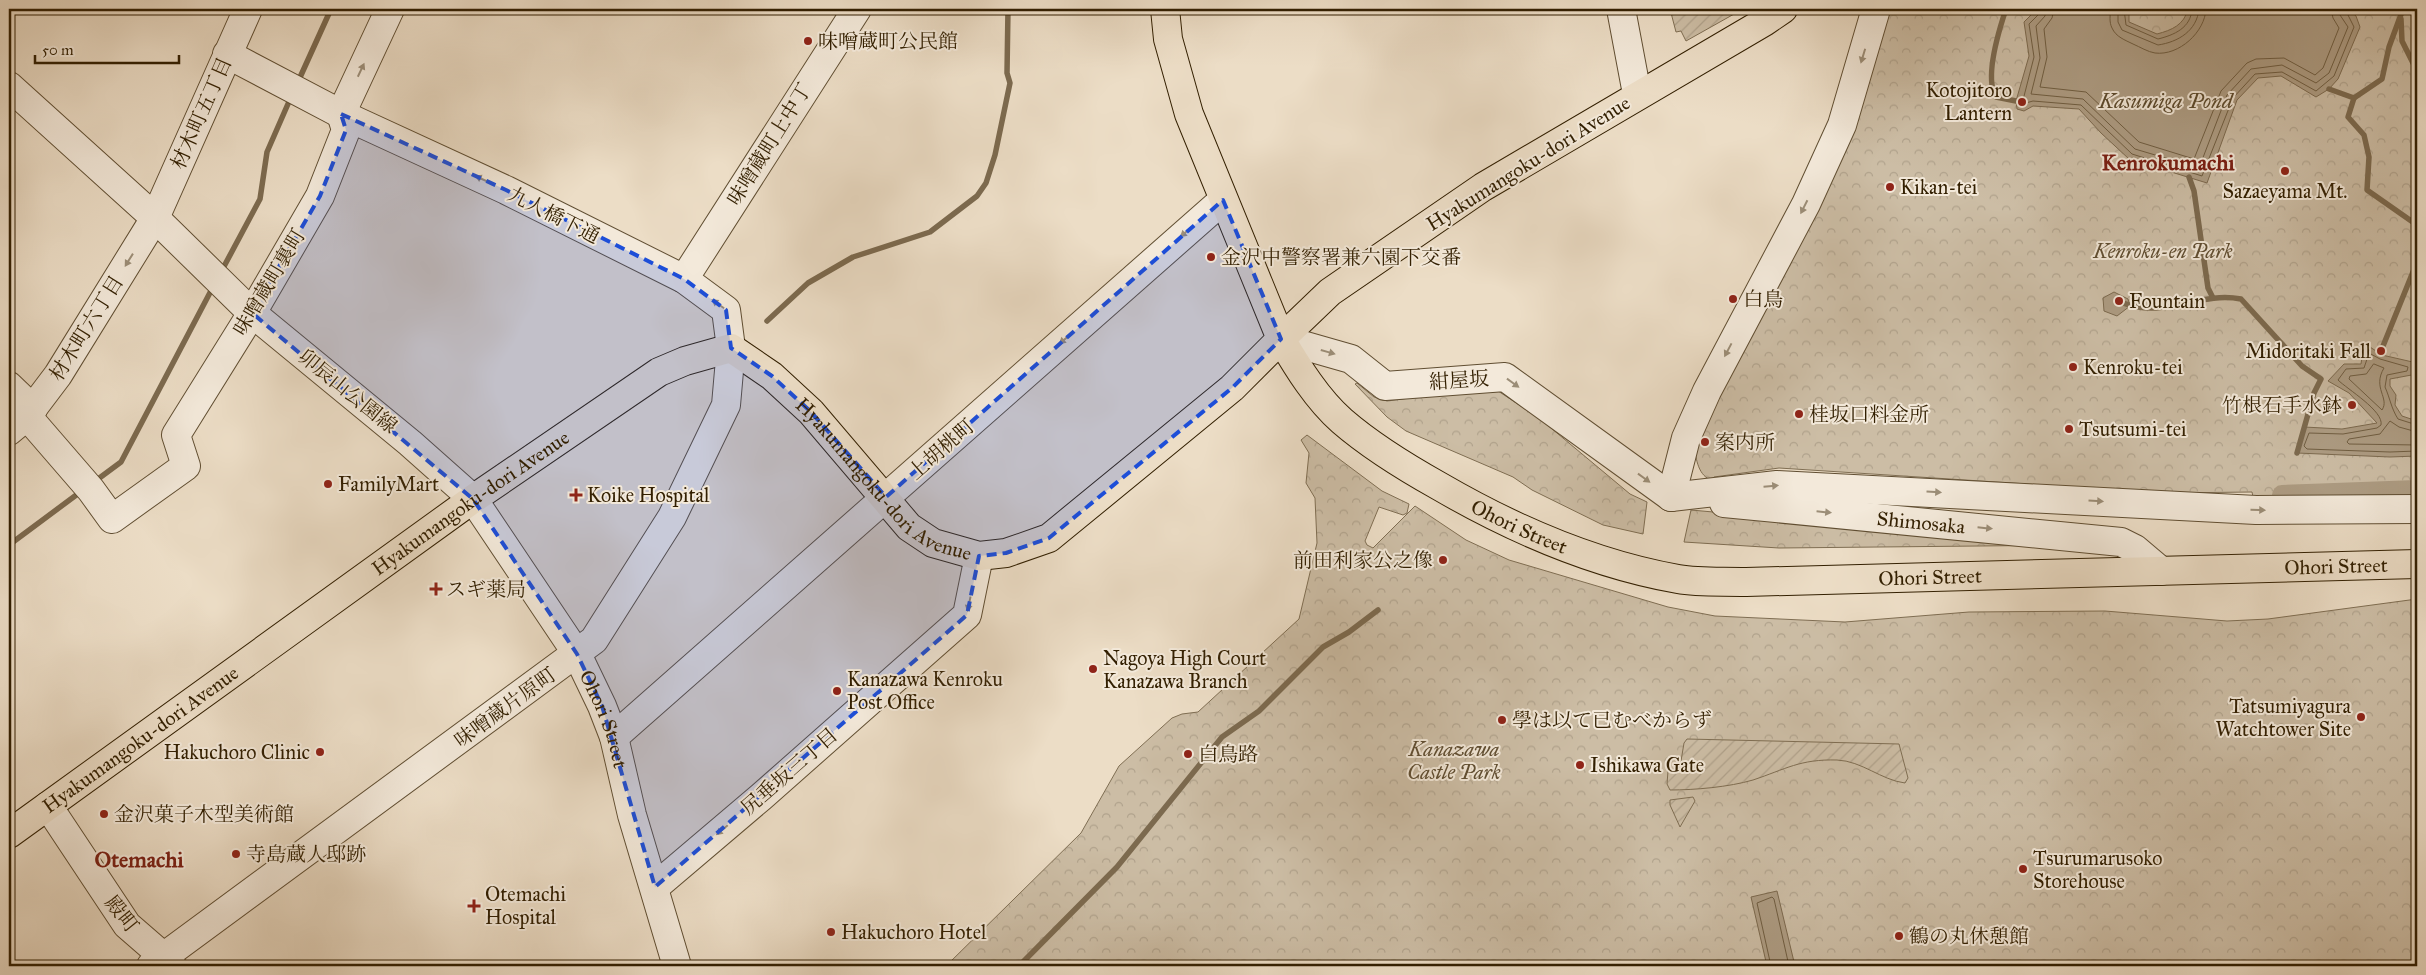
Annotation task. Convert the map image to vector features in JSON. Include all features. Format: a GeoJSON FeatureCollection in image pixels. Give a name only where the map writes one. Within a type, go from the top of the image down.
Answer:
{"type":"FeatureCollection","features":[{"type":"Feature","properties":{"kind":"main road","name":"Ohori Street"},"geometry":{"type":"LineString","coordinates":[[1166,9],[1168,39],[1189,114],[1281,339],[1299,370],[1341,419],[1388,457],[1460,499],[1505,522],[1592,558],[1679,579],[1746,582],[2417,564]]}},
{"type":"Feature","properties":{"kind":"main road","name":"Hyakumangoku-dori Avenue"},"geometry":{"type":"LineString","coordinates":[[9,834],[473,499],[659,372],[685,361],[731,348],[772,376],[811,412],[909,527],[932,543],[979,556],[1006,553],[1049,538],[1232,388],[1330,292],[1483,187],[1783,9]]}},
{"type":"Feature","properties":{"kind":"street","name":"材木町五丁目"},"geometry":{"type":"LineString","coordinates":[[155,218],[248,9]]}},
{"type":"Feature","properties":{"kind":"street","name":"味噌蔵町裏町"},"geometry":{"type":"LineString","coordinates":[[23,419],[88,486],[112,519],[186,466],[176,435],[252,313],[320,196],[346,130],[341,114],[390,9]]}},
{"type":"Feature","properties":{"kind":"street","name":"味噌蔵町上中丁"},"geometry":{"type":"LineString","coordinates":[[684,279],[856,9]]}},
{"type":"Feature","properties":{"kind":"street"},"geometry":{"type":"LineString","coordinates":[[1621,9],[1637,94]]}},
{"type":"Feature","properties":{"kind":"street"},"geometry":{"type":"LineString","coordinates":[[1876,9],[1842,125],[1806,204],[1707,391],[1686,438],[1671,497],[1777,485],[2256,510],[2417,509]]}},
{"type":"Feature","properties":{"kind":"street","name":"九人橋下通"},"geometry":{"type":"LineString","coordinates":[[227,54],[341,114],[506,190],[684,279],[726,310],[731,348]]}},
{"type":"Feature","properties":{"kind":"street","name":"卯辰山公園線"},"geometry":{"type":"LineString","coordinates":[[9,86],[155,218],[252,313],[410,443],[473,499]]}},
{"type":"Feature","properties":{"kind":"street","name":"上胡桃町"},"geometry":{"type":"LineString","coordinates":[[614,737],[1223,200]]}},
{"type":"Feature","properties":{"kind":"street","name":"材木町六丁目"},"geometry":{"type":"LineString","coordinates":[[23,419],[58,375],[155,218]]}},
{"type":"Feature","properties":{"kind":"street","name":"紺屋坂"},"geometry":{"type":"LineString","coordinates":[[1281,339],[1351,359],[1385,386],[1505,377],[1671,497]]}},
{"type":"Feature","properties":{"kind":"street","name":"味噌蔵片原町"},"geometry":{"type":"LineString","coordinates":[[162,963],[594,640],[672,516],[726,405],[731,348]]}},
{"type":"Feature","properties":{"kind":"street"},"geometry":{"type":"LineString","coordinates":[[9,386],[23,419]]}},
{"type":"Feature","properties":{"kind":"street","name":"Shimosaka"},"geometry":{"type":"LineString","coordinates":[[1671,497],[2121,542],[2135,549],[2161,571]]}},
{"type":"Feature","properties":{"kind":"street","name":"Ohori Street"},"geometry":{"type":"LineString","coordinates":[[473,499],[577,654],[614,737],[632,815],[677,966]]}},
{"type":"Feature","properties":{"kind":"street","name":"尻垂坂三丁目"},"geometry":{"type":"LineString","coordinates":[[655,887],[761,798],[967,615],[979,556]]}},
{"type":"Feature","properties":{"kind":"street","name":"殿町"},"geometry":{"type":"LineString","coordinates":[[48,806],[127,926],[162,963]]}},
{"type":"Feature","properties":{"kind":"highlighted area"},"geometry":{"type":"Polygon","coordinates":[[[341,114],[506,190],[684,279],[726,310],[731,348],[772,376],[811,412],[886,497],[1223,200],[1281,339],[1232,388],[1049,538],[1006,553],[979,556],[967,615],[655,887],[602,706],[577,654],[473,499],[252,313],[320,196],[346,130],[341,114]]]}},
{"type":"Feature","properties":{"kind":"green space"},"geometry":{"type":"Polygon","coordinates":[[[1670,9],[1743,9],[1686,41],[1681,31],[1676,32],[1670,9]]]}},
{"type":"Feature","properties":{"kind":"green space","name":"Kenroku-en Park"},"geometry":{"type":"Polygon","coordinates":[[[1886,9],[2417,9],[2417,494],[2253,497],[2252,492],[2167,493],[1779,468],[1714,477],[1715,481],[1706,477],[1702,473],[1696,459],[1695,449],[1886,9]]]}},
{"type":"Feature","properties":{"kind":"green space"},"geometry":{"type":"Polygon","coordinates":[[[1357,383],[1374,397],[1387,401],[1492,387],[1539,418],[1630,494],[1647,502],[1643,534],[1603,525],[1532,490],[1513,477],[1406,431],[1387,417],[1355,384],[1357,383]]]}},
{"type":"Feature","properties":{"kind":"green space","name":"Kanazawa Castle Park"},"geometry":{"type":"Polygon","coordinates":[[[1307,435],[1382,491],[1409,504],[1407,513],[1403,515],[1379,507],[1365,541],[1367,545],[1373,548],[1415,506],[1466,540],[1509,560],[1668,607],[1715,616],[1845,622],[1969,612],[2105,611],[2227,621],[2268,619],[2417,599],[2417,966],[946,966],[1081,833],[1119,766],[1172,718],[1182,714],[1198,712],[1299,619],[1317,543],[1315,498],[1306,483],[1309,453],[1301,440],[1307,435]]]}},
{"type":"Feature","properties":{"kind":"green space"},"geometry":{"type":"Polygon","coordinates":[[[1691,510],[2079,545],[1779,548],[1684,542],[1691,510]]]}},
{"type":"Feature","properties":{"kind":"green space"},"geometry":{"type":"Polygon","coordinates":[[[1687,739],[1899,744],[1908,778],[1905,783],[1846,761],[1824,760],[1803,763],[1733,785],[1670,790],[1667,784],[1668,771],[1680,767],[1684,743],[1687,739]]]}},
{"type":"Feature","properties":{"kind":"green space"},"geometry":{"type":"Polygon","coordinates":[[[1693,797],[1695,801],[1680,827],[1670,805],[1670,800],[1693,797]]]}},
{"type":"Feature","properties":{"kind":"water","name":"Kasumiga Pond"},"geometry":{"type":"Polygon","coordinates":[[[2037,9],[2129,9],[2129,22],[2157,34],[2177,26],[2184,19],[2188,9],[2348,9],[2356,16],[2360,27],[2338,79],[2329,89],[2316,97],[2281,76],[2258,78],[2237,100],[2207,183],[2129,159],[2079,109],[2033,106],[2024,111],[2017,109],[2016,101],[2029,56],[2024,22],[2037,9]]]}},
{"type":"Feature","properties":{"kind":"water"},"geometry":{"type":"Polygon","coordinates":[[[2114,292],[2128,299],[2130,306],[2117,316],[2104,311],[2103,298],[2114,292]]]}},
{"type":"Feature","properties":{"kind":"water"},"geometry":{"type":"Polygon","coordinates":[[[2364,343],[2382,355],[2417,363],[2417,374],[2390,379],[2390,386],[2396,395],[2395,405],[2402,416],[2417,421],[2417,456],[2390,457],[2297,453],[2304,427],[2342,429],[2377,423],[2349,393],[2328,381],[2344,364],[2361,364],[2364,343]]]}},
{"type":"Feature","properties":{"kind":"water"},"geometry":{"type":"Polygon","coordinates":[[[1777,891],[1795,966],[1767,966],[1751,897],[1777,891]]]}},
{"type":"Feature","properties":{"kind":"waterway"},"geometry":{"type":"LineString","coordinates":[[297,84],[331,9]]}},
{"type":"Feature","properties":{"kind":"waterway"},"geometry":{"type":"LineString","coordinates":[[767,321],[808,283],[853,257],[930,232],[977,196],[986,183],[995,155],[1010,83],[1007,73],[1008,9]]}},
{"type":"Feature","properties":{"kind":"waterway"},"geometry":{"type":"LineString","coordinates":[[2006,9],[1992,66],[1993,89],[1996,97],[2016,101]]}},
{"type":"Feature","properties":{"kind":"waterway"},"geometry":{"type":"LineString","coordinates":[[2354,98],[2382,79],[2389,47],[2403,9]]}},
{"type":"Feature","properties":{"kind":"waterway"},"geometry":{"type":"LineString","coordinates":[[2401,19],[2402,41],[2417,71]]}},
{"type":"Feature","properties":{"kind":"waterway"},"geometry":{"type":"LineString","coordinates":[[2329,89],[2354,98],[2348,117],[2364,135],[2369,157],[2367,190],[2417,225]]}},
{"type":"Feature","properties":{"kind":"waterway"},"geometry":{"type":"LineString","coordinates":[[221,272],[260,199],[267,152],[291,97]]}},
{"type":"Feature","properties":{"kind":"waterway"},"geometry":{"type":"LineString","coordinates":[[2189,177],[2194,191],[2208,288],[2213,298]]}},
{"type":"Feature","properties":{"kind":"waterway"},"geometry":{"type":"LineString","coordinates":[[2381,351],[2417,262]]}},
{"type":"Feature","properties":{"kind":"waterway"},"geometry":{"type":"LineString","coordinates":[[94,482],[121,462],[214,285]]}},
{"type":"Feature","properties":{"kind":"waterway"},"geometry":{"type":"LineString","coordinates":[[2123,303],[2153,308],[2168,307],[2211,298],[2241,299],[2302,366],[2321,379],[2314,393],[2297,453]]}},
{"type":"Feature","properties":{"kind":"waterway"},"geometry":{"type":"LineString","coordinates":[[9,545],[83,490]]}},
{"type":"Feature","properties":{"kind":"waterway"},"geometry":{"type":"LineString","coordinates":[[2282,495],[2417,490]]}},
{"type":"Feature","properties":{"kind":"waterway"},"geometry":{"type":"LineString","coordinates":[[1019,966],[1117,867],[1222,737],[1259,711],[1323,647],[1349,632],[1378,610]]}},
{"type":"Feature","properties":{"kind":"place","name":"味噌蔵町公民館"},"geometry":{"type":"Point","coordinates":[808,41]}},
{"type":"Feature","properties":{"kind":"place","name":"Kotojitoro Lantern"},"geometry":{"type":"Point","coordinates":[2022,102]}},
{"type":"Feature","properties":{"kind":"place","name":"Sazaeyama Mt."},"geometry":{"type":"Point","coordinates":[2285,171]}},
{"type":"Feature","properties":{"kind":"place","name":"Kikan-tei"},"geometry":{"type":"Point","coordinates":[1890,187]}},
{"type":"Feature","properties":{"kind":"place","name":"金沢中警察署兼六園下交番"},"geometry":{"type":"Point","coordinates":[1211,257]}},
{"type":"Feature","properties":{"kind":"place","name":"白鳥"},"geometry":{"type":"Point","coordinates":[1733,299]}},
{"type":"Feature","properties":{"kind":"place","name":"Fountain"},"geometry":{"type":"Point","coordinates":[2119,301]}},
{"type":"Feature","properties":{"kind":"place","name":"Midoritaki Fall"},"geometry":{"type":"Point","coordinates":[2381,351]}},
{"type":"Feature","properties":{"kind":"place","name":"Kenroku-tei"},"geometry":{"type":"Point","coordinates":[2073,367]}},
{"type":"Feature","properties":{"kind":"place","name":"竹根石手水鉢"},"geometry":{"type":"Point","coordinates":[2352,405]}},
{"type":"Feature","properties":{"kind":"place","name":"桂坂口料金所"},"geometry":{"type":"Point","coordinates":[1799,414]}},
{"type":"Feature","properties":{"kind":"place","name":"Tsutsumi-tei"},"geometry":{"type":"Point","coordinates":[2069,429]}},
{"type":"Feature","properties":{"kind":"place","name":"案内所"},"geometry":{"type":"Point","coordinates":[1705,442]}},
{"type":"Feature","properties":{"kind":"place","name":"FamilyMart"},"geometry":{"type":"Point","coordinates":[328,484]}},
{"type":"Feature","properties":{"kind":"place","name":"Koike Hospital"},"geometry":{"type":"Point","coordinates":[576,495]}},
{"type":"Feature","properties":{"kind":"place","name":"前田利家公之像"},"geometry":{"type":"Point","coordinates":[1443,560]}},
{"type":"Feature","properties":{"kind":"place","name":"スギ薬局"},"geometry":{"type":"Point","coordinates":[436,589]}},
{"type":"Feature","properties":{"kind":"place","name":"Nagoya High Court Kanazawa Branch"},"geometry":{"type":"Point","coordinates":[1093,669]}},
{"type":"Feature","properties":{"kind":"place","name":"Kanazawa Kenroku Post Office"},"geometry":{"type":"Point","coordinates":[837,691]}},
{"type":"Feature","properties":{"kind":"place","name":"Tatsumiyagura Watchtower Site"},"geometry":{"type":"Point","coordinates":[2361,717]}},
{"type":"Feature","properties":{"kind":"place","name":"學は以て已むべからず"},"geometry":{"type":"Point","coordinates":[1502,720]}},
{"type":"Feature","properties":{"kind":"place","name":"Hakuchoro Clinic"},"geometry":{"type":"Point","coordinates":[320,752]}},
{"type":"Feature","properties":{"kind":"place","name":"白鳥路"},"geometry":{"type":"Point","coordinates":[1188,754]}},
{"type":"Feature","properties":{"kind":"place","name":"Ishikawa Gate"},"geometry":{"type":"Point","coordinates":[1580,765]}},
{"type":"Feature","properties":{"kind":"place","name":"金沢菓子木型美術館"},"geometry":{"type":"Point","coordinates":[104,814]}},
{"type":"Feature","properties":{"kind":"place","name":"寺島蔵人邸跡"},"geometry":{"type":"Point","coordinates":[236,854]}},
{"type":"Feature","properties":{"kind":"place","name":"Tsurumarusoko Storehouse"},"geometry":{"type":"Point","coordinates":[2023,869]}},
{"type":"Feature","properties":{"kind":"place","name":"Otemachi Hospital"},"geometry":{"type":"Point","coordinates":[474,906]}},
{"type":"Feature","properties":{"kind":"place","name":"Hakuchoro Hotel"},"geometry":{"type":"Point","coordinates":[831,932]}},
{"type":"Feature","properties":{"kind":"place","name":"鶴の丸休憩館"},"geometry":{"type":"Point","coordinates":[1899,936]}},
{"type":"Feature","properties":{"kind":"district","name":"Kenrokumachi"},"geometry":{"type":"Point","coordinates":[2168,162]}},
{"type":"Feature","properties":{"kind":"district","name":"Otemachi"},"geometry":{"type":"Point","coordinates":[139,859]}}]}
